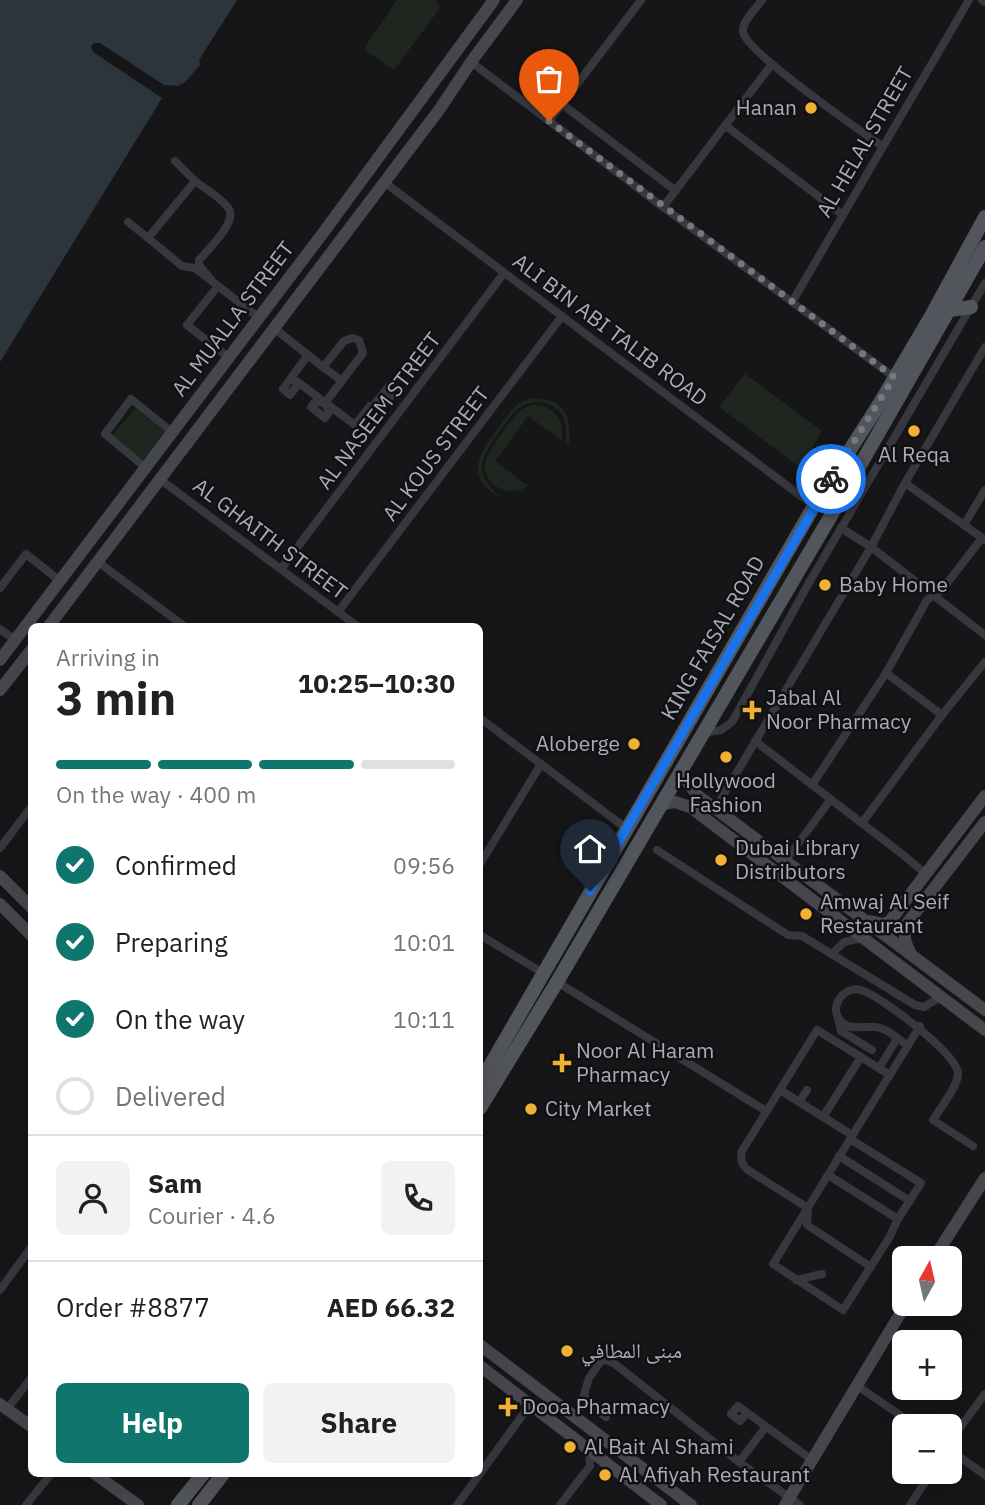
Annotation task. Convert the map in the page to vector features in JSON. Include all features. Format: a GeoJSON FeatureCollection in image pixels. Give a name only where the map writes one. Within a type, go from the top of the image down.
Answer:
{"type":"FeatureCollection","features":[{"type":"Feature","properties":{"kind":"main road","name":"KING FAISAL ROAD"},"geometry":{"type":"LineString","coordinates":[[483,1078],[814,506],[894,377],[985,217]]}},
{"type":"Feature","properties":{"kind":"main road","name":"KING FAISAL ROAD"},"geometry":{"type":"LineString","coordinates":[[483,1103],[839,502],[985,247]]}},
{"type":"Feature","properties":{"kind":"main road"},"geometry":{"type":"LineString","coordinates":[[950,310],[978,302]]}},
{"type":"Feature","properties":{"kind":"main road"},"geometry":{"type":"LineString","coordinates":[[839,502],[855,463],[899,387],[899,381],[894,377]]}},
{"type":"Feature","properties":{"kind":"main road"},"geometry":{"type":"LineString","coordinates":[[178,1505],[201,1477]]}},
{"type":"Feature","properties":{"kind":"main road"},"geometry":{"type":"LineString","coordinates":[[199,1505],[221,1477]]}},
{"type":"Feature","properties":{"kind":"street","name":"AL MUALLA STREET"},"geometry":{"type":"LineString","coordinates":[[0,660],[494,0]]}},
{"type":"Feature","properties":{"kind":"street"},"geometry":{"type":"LineString","coordinates":[[549,121],[641,0]]}},
{"type":"Feature","properties":{"kind":"street"},"geometry":{"type":"LineString","coordinates":[[762,0],[746,22],[743,33],[748,42],[772,65],[883,146]]}},
{"type":"Feature","properties":{"kind":"street","name":"AL HELAL STREET"},"geometry":{"type":"LineString","coordinates":[[792,302],[969,0]]}},
{"type":"Feature","properties":{"kind":"street","name":"AL MUALLA STREET"},"geometry":{"type":"LineString","coordinates":[[51,623],[439,110],[513,3]]}},
{"type":"Feature","properties":{"kind":"street"},"geometry":{"type":"LineString","coordinates":[[471,62],[894,377]]}},
{"type":"Feature","properties":{"kind":"street"},"geometry":{"type":"LineString","coordinates":[[663,207],[772,65]]}},
{"type":"Feature","properties":{"kind":"street"},"geometry":{"type":"LineString","coordinates":[[562,104],[676,191]]}},
{"type":"Feature","properties":{"kind":"street"},"geometry":{"type":"LineString","coordinates":[[726,126],[843,215]]}},
{"type":"Feature","properties":{"kind":"street"},"geometry":{"type":"LineString","coordinates":[[175,161],[229,209],[229,224],[200,260],[199,265],[215,284]]}},
{"type":"Feature","properties":{"kind":"street"},"geometry":{"type":"LineString","coordinates":[[327,258],[317,258],[314,255],[316,248],[363,185],[369,170]]}},
{"type":"Feature","properties":{"kind":"street"},"geometry":{"type":"LineString","coordinates":[[148,238],[195,181]]}},
{"type":"Feature","properties":{"kind":"street","name":"ALI BIN ABI TALIB ROAD"},"geometry":{"type":"LineString","coordinates":[[384,182],[814,506]]}},
{"type":"Feature","properties":{"kind":"street"},"geometry":{"type":"LineString","coordinates":[[128,222],[183,265],[195,268],[342,381]]}},
{"type":"Feature","properties":{"kind":"street","name":"AL NASEEM STREET"},"geometry":{"type":"LineString","coordinates":[[281,569],[504,273]]}},
{"type":"Feature","properties":{"kind":"street"},"geometry":{"type":"LineString","coordinates":[[703,733],[721,730],[732,722],[841,528],[978,302],[985,283]]}},
{"type":"Feature","properties":{"kind":"street"},"geometry":{"type":"LineString","coordinates":[[215,284],[187,325],[228,357]]}},
{"type":"Feature","properties":{"kind":"street","name":"AL KOUS STREET"},"geometry":{"type":"LineString","coordinates":[[338,612],[562,316]]}},
{"type":"Feature","properties":{"kind":"street"},"geometry":{"type":"LineString","coordinates":[[323,367],[344,341],[352,338],[359,340],[363,353],[325,403]]}},
{"type":"Feature","properties":{"kind":"street"},"geometry":{"type":"LineString","coordinates":[[715,809],[871,547],[905,483],[985,347]]}},
{"type":"Feature","properties":{"kind":"street"},"geometry":{"type":"LineString","coordinates":[[308,355],[295,381],[355,425],[370,406],[373,407]]}},
{"type":"Feature","properties":{"kind":"street"},"geometry":{"type":"LineString","coordinates":[[146,468],[105,434],[131,399],[172,432]]}},
{"type":"Feature","properties":{"kind":"street","name":"AL GHAITH STREET"},"geometry":{"type":"LineString","coordinates":[[161,480],[353,623]]}},
{"type":"Feature","properties":{"kind":"street"},"geometry":{"type":"LineString","coordinates":[[812,785],[886,673],[927,600],[941,591],[984,539],[905,483]]}},
{"type":"Feature","properties":{"kind":"street"},"geometry":{"type":"LineString","coordinates":[[964,525],[985,490]]}},
{"type":"Feature","properties":{"kind":"street"},"geometry":{"type":"LineString","coordinates":[[841,528],[871,547],[985,635]]}},
{"type":"Feature","properties":{"kind":"street"},"geometry":{"type":"LineString","coordinates":[[0,588],[26,554],[60,581]]}},
{"type":"Feature","properties":{"kind":"street"},"geometry":{"type":"LineString","coordinates":[[99,562],[172,623]]}},
{"type":"Feature","properties":{"kind":"street"},"geometry":{"type":"LineString","coordinates":[[0,629],[15,640]]}},
{"type":"Feature","properties":{"kind":"street"},"geometry":{"type":"LineString","coordinates":[[0,690],[28,654]]}},
{"type":"Feature","properties":{"kind":"street"},"geometry":{"type":"LineString","coordinates":[[862,823],[985,662]]}},
{"type":"Feature","properties":{"kind":"street"},"geometry":{"type":"LineString","coordinates":[[886,673],[942,715]]}},
{"type":"Feature","properties":{"kind":"street"},"geometry":{"type":"LineString","coordinates":[[483,720],[626,829]]}},
{"type":"Feature","properties":{"kind":"street"},"geometry":{"type":"LineString","coordinates":[[755,741],[926,874]]}},
{"type":"Feature","properties":{"kind":"street"},"geometry":{"type":"LineString","coordinates":[[483,859],[541,764]]}},
{"type":"Feature","properties":{"kind":"street"},"geometry":{"type":"LineString","coordinates":[[682,768],[693,791],[715,809],[985,1010]]}},
{"type":"Feature","properties":{"kind":"street"},"geometry":{"type":"LineString","coordinates":[[868,921],[884,924],[890,921],[985,796]]}},
{"type":"Feature","properties":{"kind":"street"},"geometry":{"type":"LineString","coordinates":[[786,860],[831,799]]}},
{"type":"Feature","properties":{"kind":"street"},"geometry":{"type":"LineString","coordinates":[[660,805],[670,802],[685,805],[985,1030]]}},
{"type":"Feature","properties":{"kind":"street"},"geometry":{"type":"LineString","coordinates":[[0,848],[28,811]]}},
{"type":"Feature","properties":{"kind":"street"},"geometry":{"type":"LineString","coordinates":[[911,954],[904,934],[908,922],[981,835],[985,822]]}},
{"type":"Feature","properties":{"kind":"street"},"geometry":{"type":"LineString","coordinates":[[757,858],[759,848],[766,845]]}},
{"type":"Feature","properties":{"kind":"street"},"geometry":{"type":"LineString","coordinates":[[483,849],[487,852]]}},
{"type":"Feature","properties":{"kind":"street"},"geometry":{"type":"LineString","coordinates":[[657,850],[788,934],[802,936],[915,1005],[923,1007],[940,997]]}},
{"type":"Feature","properties":{"kind":"street"},"geometry":{"type":"LineString","coordinates":[[0,876],[28,904]]}},
{"type":"Feature","properties":{"kind":"street"},"geometry":{"type":"LineString","coordinates":[[0,904],[28,932]]}},
{"type":"Feature","properties":{"kind":"street"},"geometry":{"type":"LineString","coordinates":[[839,946],[842,923]]}},
{"type":"Feature","properties":{"kind":"street"},"geometry":{"type":"LineString","coordinates":[[483,937],[542,973]]}},
{"type":"Feature","properties":{"kind":"street"},"geometry":{"type":"LineString","coordinates":[[832,954],[850,940],[862,938]]}},
{"type":"Feature","properties":{"kind":"street"},"geometry":{"type":"LineString","coordinates":[[557,982],[766,1111]]}},
{"type":"Feature","properties":{"kind":"street"},"geometry":{"type":"LineString","coordinates":[[872,1050],[841,1031],[835,1007],[839,997],[849,990],[861,990],[920,1027],[958,1071],[954,1085],[933,1120],[973,1146]]}},
{"type":"Feature","properties":{"kind":"street"},"geometry":{"type":"LineString","coordinates":[[838,1018],[844,1024],[855,1028],[877,1027],[908,1046]]}},
{"type":"Feature","properties":{"kind":"street"},"geometry":{"type":"LineString","coordinates":[[780,1090],[823,1117],[851,1137],[921,1183],[843,1310],[773,1264],[839,1156],[851,1137],[890,1075],[920,1027]]}},
{"type":"Feature","properties":{"kind":"street"},"geometry":{"type":"LineString","coordinates":[[808,1208],[742,1164],[742,1150],[766,1111],[817,1030],[890,1075]]}},
{"type":"Feature","properties":{"kind":"street"},"geometry":{"type":"LineString","coordinates":[[879,1068],[897,1039]]}},
{"type":"Feature","properties":{"kind":"street"},"geometry":{"type":"LineString","coordinates":[[823,1117],[861,1057]]}},
{"type":"Feature","properties":{"kind":"street"},"geometry":{"type":"LineString","coordinates":[[799,1102],[807,1090]]}},
{"type":"Feature","properties":{"kind":"street"},"geometry":{"type":"LineString","coordinates":[[839,1156],[910,1201]]}},
{"type":"Feature","properties":{"kind":"street"},"geometry":{"type":"LineString","coordinates":[[828,1175],[898,1219]]}},
{"type":"Feature","properties":{"kind":"street"},"geometry":{"type":"LineString","coordinates":[[942,1246],[985,1178]]}},
{"type":"Feature","properties":{"kind":"street"},"geometry":{"type":"LineString","coordinates":[[808,1208],[807,1225],[871,1267]]}},
{"type":"Feature","properties":{"kind":"street"},"geometry":{"type":"LineString","coordinates":[[0,1290],[28,1252]]}},
{"type":"Feature","properties":{"kind":"street"},"geometry":{"type":"LineString","coordinates":[[796,1280],[822,1274]]}},
{"type":"Feature","properties":{"kind":"street"},"geometry":{"type":"LineString","coordinates":[[606,1417],[590,1405],[584,1395],[589,1378],[601,1362],[607,1360],[792,1502],[812,1460],[899,1316]]}},
{"type":"Feature","properties":{"kind":"street"},"geometry":{"type":"LineString","coordinates":[[483,1347],[691,1505]]}},
{"type":"Feature","properties":{"kind":"street"},"geometry":{"type":"LineString","coordinates":[[483,1368],[656,1503]]}},
{"type":"Feature","properties":{"kind":"street"},"geometry":{"type":"LineString","coordinates":[[28,1381],[4,1406],[28,1424]]}},
{"type":"Feature","properties":{"kind":"street"},"geometry":{"type":"LineString","coordinates":[[856,1385],[898,1414]]}},
{"type":"Feature","properties":{"kind":"street"},"geometry":{"type":"LineString","coordinates":[[483,1469],[538,1389]]}},
{"type":"Feature","properties":{"kind":"street"},"geometry":{"type":"LineString","coordinates":[[962,1425],[985,1394]]}},
{"type":"Feature","properties":{"kind":"street"},"geometry":{"type":"LineString","coordinates":[[747,1413],[812,1460]]}},
{"type":"Feature","properties":{"kind":"street"},"geometry":{"type":"LineString","coordinates":[[739,1462],[765,1428]]}},
{"type":"Feature","properties":{"kind":"street"},"geometry":{"type":"LineString","coordinates":[[560,1505],[590,1466],[589,1450]]}},
{"type":"Feature","properties":{"kind":"street"},"geometry":{"type":"LineString","coordinates":[[962,1459],[985,1475]]}},
{"type":"Feature","properties":{"kind":"street"},"geometry":{"type":"LineString","coordinates":[[590,1466],[610,1467]]}},
{"type":"Feature","properties":{"kind":"street"},"geometry":{"type":"LineString","coordinates":[[26,1505],[49,1477]]}},
{"type":"Feature","properties":{"kind":"street"},"geometry":{"type":"LineString","coordinates":[[99,1477],[138,1505]]}},
{"type":"Feature","properties":{"kind":"street"},"geometry":{"type":"LineString","coordinates":[[457,1505],[477,1477]]}},
{"type":"Feature","properties":{"kind":"street"},"geometry":{"type":"LineString","coordinates":[[910,1505],[924,1484]]}},
{"type":"Feature","properties":{"kind":"shaded area"},"geometry":{"type":"Polygon","coordinates":[[[0,0],[237,0],[199,60],[200,65],[178,86],[164,85],[100,43],[91,46],[93,52],[162,98],[0,362],[0,0]]]}},
{"type":"Feature","properties":{"kind":"shaded area"},"geometry":{"type":"Polygon","coordinates":[[[397,0],[436,0],[440,8],[394,70],[369,53],[365,47],[397,0]]]}},
{"type":"Feature","properties":{"kind":"shaded area"},"geometry":{"type":"Polygon","coordinates":[[[745,374],[822,431],[803,464],[797,465],[719,407],[745,374]]]}},
{"type":"Feature","properties":{"kind":"shaded area"},"geometry":{"type":"Polygon","coordinates":[[[530,398],[550,401],[563,409],[569,423],[569,443],[565,443],[566,426],[563,416],[555,407],[538,402],[526,404],[516,410],[492,442],[482,464],[489,486],[499,497],[481,481],[478,464],[491,437],[508,414],[530,398]]]}},
{"type":"Feature","properties":{"kind":"shaded area"},"geometry":{"type":"Polygon","coordinates":[[[532,405],[547,408],[556,415],[561,426],[562,441],[528,416],[495,461],[528,486],[514,491],[499,488],[489,479],[485,464],[512,419],[522,409],[532,405]]]}},
{"type":"Feature","properties":{"kind":"shaded area"},"geometry":{"type":"Polygon","coordinates":[[[135,408],[165,432],[143,460],[112,436],[135,408]]]}},
{"type":"Feature","properties":{"kind":"way so far"},"geometry":{"type":"LineString","coordinates":[[549,121],[894,377],[831,479]]}},
{"type":"Feature","properties":{"kind":"place","name":"Hanan"},"geometry":{"type":"Point","coordinates":[811,108]}},
{"type":"Feature","properties":{"kind":"place","name":"Al Reqa"},"geometry":{"type":"Point","coordinates":[914,431]}},
{"type":"Feature","properties":{"kind":"place","name":"Baby Home"},"geometry":{"type":"Point","coordinates":[825,585]}},
{"type":"Feature","properties":{"kind":"place","name":"Jabal Al Noor Pharmacy"},"geometry":{"type":"Point","coordinates":[752,710]}},
{"type":"Feature","properties":{"kind":"place","name":"Aloberge"},"geometry":{"type":"Point","coordinates":[634,744]}},
{"type":"Feature","properties":{"kind":"place","name":"Hollywood Fashion"},"geometry":{"type":"Point","coordinates":[726,757]}},
{"type":"Feature","properties":{"kind":"place","name":"Dubai Library Distributors"},"geometry":{"type":"Point","coordinates":[721,860]}},
{"type":"Feature","properties":{"kind":"place","name":"Amwaj Al Seif Restaurant"},"geometry":{"type":"Point","coordinates":[806,914]}},
{"type":"Feature","properties":{"kind":"place","name":"Noor Al Haram Pharmacy"},"geometry":{"type":"Point","coordinates":[562,1063]}},
{"type":"Feature","properties":{"kind":"place","name":"City Market"},"geometry":{"type":"Point","coordinates":[531,1109]}},
{"type":"Feature","properties":{"kind":"place","name":"مبنى المطافي"},"geometry":{"type":"Point","coordinates":[567,1351]}},
{"type":"Feature","properties":{"kind":"place","name":"Dooa Pharmacy"},"geometry":{"type":"Point","coordinates":[508,1407]}},
{"type":"Feature","properties":{"kind":"place","name":"Al Bait Al Shami"},"geometry":{"type":"Point","coordinates":[570,1447]}},
{"type":"Feature","properties":{"kind":"place","name":"Al Afiyah Restaurant"},"geometry":{"type":"Point","coordinates":[605,1475]}},
{"type":"Feature","properties":{"kind":"route"},"geometry":{"type":"LineString","coordinates":[[590,891],[831,479]]}}]}
